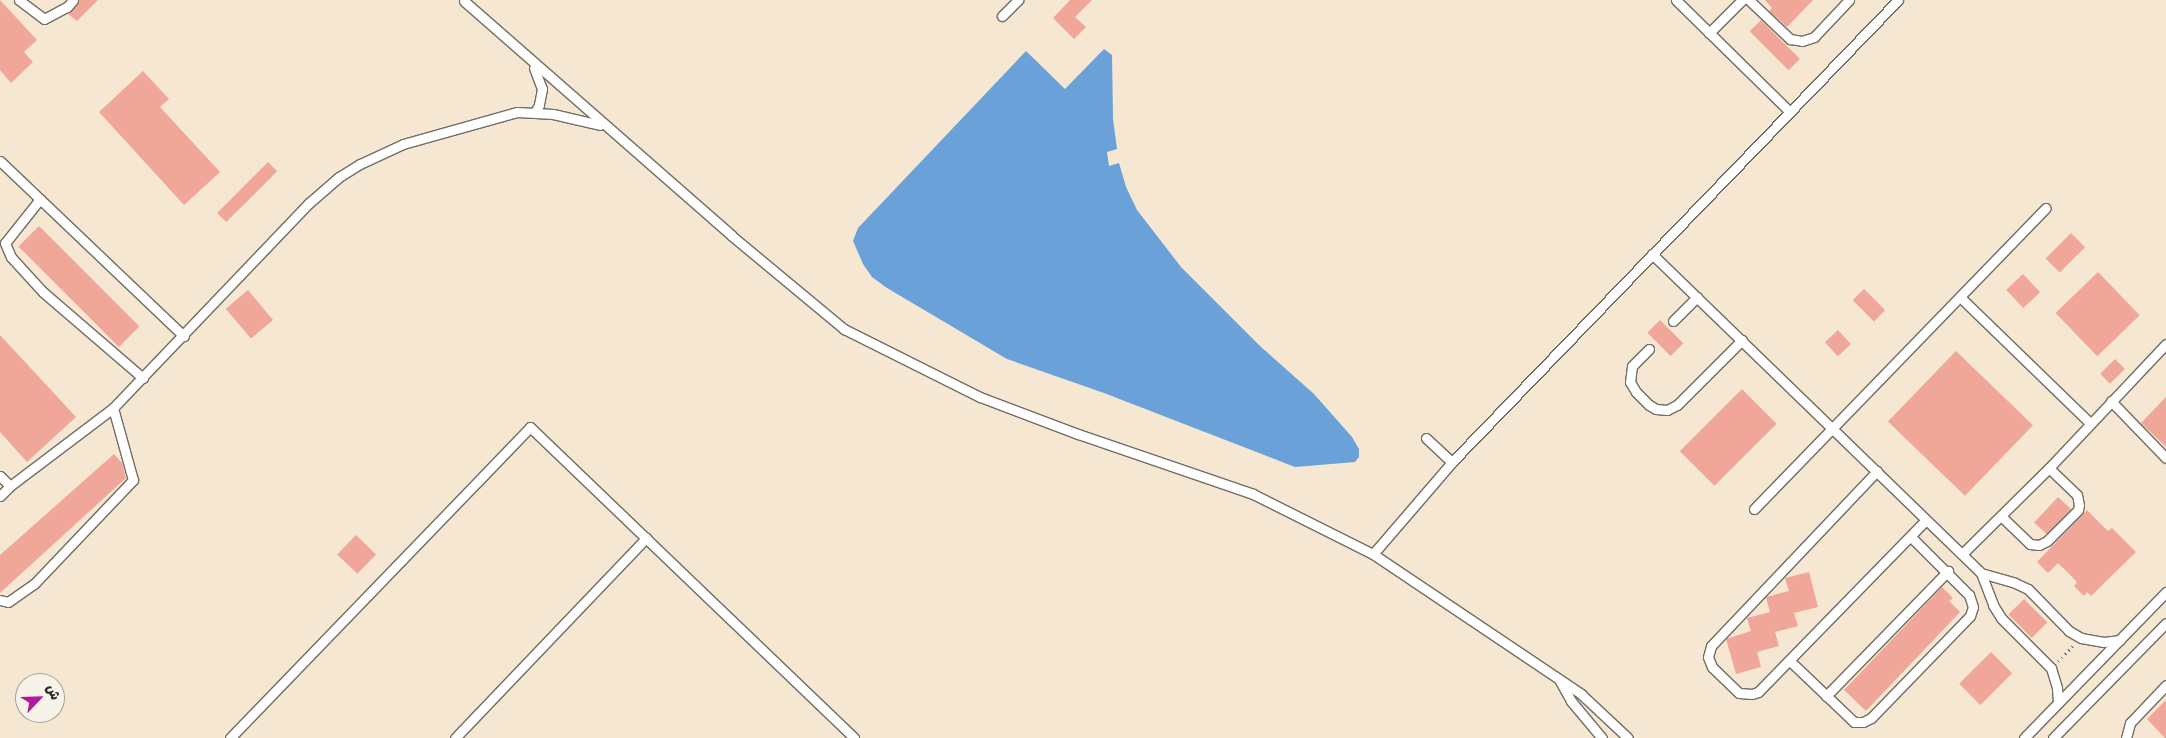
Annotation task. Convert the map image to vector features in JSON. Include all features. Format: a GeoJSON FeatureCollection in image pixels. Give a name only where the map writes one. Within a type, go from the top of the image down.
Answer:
{"type":"FeatureCollection","features":[{"type":"Feature","properties":{"kind":"lane"},"geometry":{"type":"LineString","coordinates":[[19,0],[44,19],[67,7],[73,0]]}},
{"type":"Feature","properties":{"kind":"lane"},"geometry":{"type":"LineString","coordinates":[[1002,16],[1018,0]]}},
{"type":"Feature","properties":{"kind":"lane"},"geometry":{"type":"LineString","coordinates":[[1676,0],[1790,112]]}},
{"type":"Feature","properties":{"kind":"lane"},"geometry":{"type":"LineString","coordinates":[[1710,33],[1742,0]]}},
{"type":"Feature","properties":{"kind":"lane"},"geometry":{"type":"LineString","coordinates":[[1749,0],[1790,39],[1802,41],[1814,37],[1849,0]]}},
{"type":"Feature","properties":{"kind":"lane"},"geometry":{"type":"LineString","coordinates":[[1373,554],[1452,462],[1898,0]]}},
{"type":"Feature","properties":{"kind":"lane"},"geometry":{"type":"LineString","coordinates":[[464,2],[605,126],[844,329],[980,397],[1078,434],[1253,494],[1373,554],[1581,694],[1628,738]]}},
{"type":"Feature","properties":{"kind":"lane"},"geometry":{"type":"LineString","coordinates":[[530,61],[538,75],[542,89],[539,105],[535,112]]}},
{"type":"Feature","properties":{"kind":"lane"},"geometry":{"type":"LineString","coordinates":[[0,496],[10,486],[113,408],[184,336],[309,203],[339,177],[360,164],[403,144],[517,112],[535,112],[570,117],[605,126]]}},
{"type":"Feature","properties":{"kind":"lane"},"geometry":{"type":"LineString","coordinates":[[0,161],[184,336]]}},
{"type":"Feature","properties":{"kind":"lane"},"geometry":{"type":"LineString","coordinates":[[40,199],[5,243],[11,257],[43,292],[143,378]]}},
{"type":"Feature","properties":{"kind":"lane"},"geometry":{"type":"LineString","coordinates":[[1754,509],[2046,208]]}},
{"type":"Feature","properties":{"kind":"lane"},"geometry":{"type":"LineString","coordinates":[[1652,254],[1982,573],[1993,605],[2001,618],[2051,668],[2057,688],[2058,703]]}},
{"type":"Feature","properties":{"kind":"lane"},"geometry":{"type":"LineString","coordinates":[[1673,321],[1697,297]]}},
{"type":"Feature","properties":{"kind":"lane"},"geometry":{"type":"LineString","coordinates":[[1960,297],[2090,423]]}},
{"type":"Feature","properties":{"kind":"lane"},"geometry":{"type":"LineString","coordinates":[[1649,349],[1632,366],[1630,382],[1636,392],[1649,405],[1656,409],[1667,410],[1677,405],[1742,340]]}},
{"type":"Feature","properties":{"kind":"lane"},"geometry":{"type":"LineString","coordinates":[[1962,554],[2049,468],[2166,344]]}},
{"type":"Feature","properties":{"kind":"lane"},"geometry":{"type":"LineString","coordinates":[[2111,401],[2166,458]]}},
{"type":"Feature","properties":{"kind":"lane"},"geometry":{"type":"LineString","coordinates":[[0,600],[8,602],[34,584],[132,480],[113,408]]}},
{"type":"Feature","properties":{"kind":"lane"},"geometry":{"type":"LineString","coordinates":[[230,738],[530,428],[854,738]]}},
{"type":"Feature","properties":{"kind":"lane"},"geometry":{"type":"LineString","coordinates":[[1426,438],[1452,462]]}},
{"type":"Feature","properties":{"kind":"lane"},"geometry":{"type":"LineString","coordinates":[[2001,516],[2030,544],[2039,546],[2047,541],[2078,510],[2077,495],[2049,468]]}},
{"type":"Feature","properties":{"kind":"lane"},"geometry":{"type":"LineString","coordinates":[[1877,471],[1715,642],[1709,651],[1712,667],[1739,693],[1745,695],[1758,692],[1790,662],[1926,520]]}},
{"type":"Feature","properties":{"kind":"lane"},"geometry":{"type":"LineString","coordinates":[[0,476],[10,486]]}},
{"type":"Feature","properties":{"kind":"lane"},"geometry":{"type":"LineString","coordinates":[[1790,662],[1854,722],[1863,722],[1871,718],[1970,616],[1973,607],[1969,595],[1948,571],[1911,536]]}},
{"type":"Feature","properties":{"kind":"lane"},"geometry":{"type":"LineString","coordinates":[[455,738],[646,538]]}},
{"type":"Feature","properties":{"kind":"lane"},"geometry":{"type":"LineString","coordinates":[[1826,696],[1948,571]]}},
{"type":"Feature","properties":{"kind":"lane"},"geometry":{"type":"LineString","coordinates":[[1982,573],[2015,582],[2028,589],[2069,631],[2080,638],[2104,642],[2120,640]]}},
{"type":"Feature","properties":{"kind":"lane"},"geometry":{"type":"LineString","coordinates":[[2024,738],[2166,592]]}},
{"type":"Feature","properties":{"kind":"lane"},"geometry":{"type":"LineString","coordinates":[[2058,736],[2166,623]]}},
{"type":"Feature","properties":{"kind":"lane"},"geometry":{"type":"LineString","coordinates":[[1560,681],[1570,701],[1602,738]]}},
{"type":"Feature","properties":{"kind":"lane"},"geometry":{"type":"LineString","coordinates":[[2126,738],[2130,724],[2166,685]]}},
{"type":"Feature","properties":{"kind":"path"},"geometry":{"type":"LineString","coordinates":[[2051,668],[2080,638]]}},
{"type":"Feature","properties":{"kind":"water"},"geometry":{"type":"Polygon","coordinates":[[[1104,49],[1112,55],[1113,119],[1117,149],[1107,152],[1109,166],[1119,163],[1126,187],[1137,210],[1181,267],[1260,346],[1314,394],[1352,437],[1359,449],[1359,457],[1355,462],[1295,467],[1104,393],[1007,359],[887,288],[872,277],[863,264],[853,241],[858,228],[1026,51],[1065,89],[1104,49]]]}},
{"type":"Feature","properties":{"kind":"building"},"geometry":{"type":"Polygon","coordinates":[[[0,0],[37,40],[24,52],[33,62],[11,83],[0,70],[0,0]]]}},
{"type":"Feature","properties":{"kind":"building"},"geometry":{"type":"Polygon","coordinates":[[[79,0],[98,0],[77,21],[68,14],[79,0]]]}},
{"type":"Feature","properties":{"kind":"building"},"geometry":{"type":"Polygon","coordinates":[[[1070,0],[1092,0],[1075,17],[1086,27],[1074,39],[1053,18],[1070,0]]]}},
{"type":"Feature","properties":{"kind":"building"},"geometry":{"type":"Polygon","coordinates":[[[1765,0],[1813,0],[1787,27],[1769,11],[1772,8],[1765,0]]]}},
{"type":"Feature","properties":{"kind":"building"},"geometry":{"type":"Polygon","coordinates":[[[1761,20],[1800,59],[1789,70],[1750,31],[1761,20]]]}},
{"type":"Feature","properties":{"kind":"building"},"geometry":{"type":"Polygon","coordinates":[[[143,71],[169,99],[160,107],[220,172],[184,205],[99,112],[143,71]]]}},
{"type":"Feature","properties":{"kind":"building"},"geometry":{"type":"Polygon","coordinates":[[[268,162],[277,171],[226,222],[217,213],[268,162]]]}},
{"type":"Feature","properties":{"kind":"building"},"geometry":{"type":"Polygon","coordinates":[[[39,226],[139,326],[119,347],[18,247],[39,226]]]}},
{"type":"Feature","properties":{"kind":"building"},"geometry":{"type":"Polygon","coordinates":[[[2071,233],[2085,247],[2060,273],[2046,258],[2071,233]]]}},
{"type":"Feature","properties":{"kind":"building"},"geometry":{"type":"Polygon","coordinates":[[[2098,272],[2140,315],[2097,356],[2056,313],[2098,272]]]}},
{"type":"Feature","properties":{"kind":"building"},"geometry":{"type":"Polygon","coordinates":[[[2023,274],[2040,292],[2023,308],[2006,290],[2023,274]]]}},
{"type":"Feature","properties":{"kind":"building"},"geometry":{"type":"Polygon","coordinates":[[[1864,289],[1885,310],[1874,322],[1853,300],[1864,289]]]}},
{"type":"Feature","properties":{"kind":"building"},"geometry":{"type":"Polygon","coordinates":[[[248,290],[273,320],[251,339],[226,309],[248,290]]]}},
{"type":"Feature","properties":{"kind":"building"},"geometry":{"type":"Polygon","coordinates":[[[1660,320],[1683,343],[1671,356],[1647,333],[1660,320]]]}},
{"type":"Feature","properties":{"kind":"building"},"geometry":{"type":"Polygon","coordinates":[[[1838,330],[1851,344],[1838,356],[1825,342],[1838,330]]]}},
{"type":"Feature","properties":{"kind":"building"},"geometry":{"type":"Polygon","coordinates":[[[0,335],[76,417],[27,462],[0,432],[0,335]]]}},
{"type":"Feature","properties":{"kind":"building"},"geometry":{"type":"Polygon","coordinates":[[[1956,351],[2033,425],[1965,496],[1888,421],[1956,351]]]}},
{"type":"Feature","properties":{"kind":"building"},"geometry":{"type":"Polygon","coordinates":[[[2115,359],[2125,369],[2110,384],[2100,374],[2115,359]]]}},
{"type":"Feature","properties":{"kind":"building"},"geometry":{"type":"Polygon","coordinates":[[[1742,389],[1777,424],[1714,486],[1680,451],[1742,389]]]}},
{"type":"Feature","properties":{"kind":"building"},"geometry":{"type":"Polygon","coordinates":[[[2166,397],[2166,447],[2141,423],[2166,397]]]}},
{"type":"Feature","properties":{"kind":"building"},"geometry":{"type":"Polygon","coordinates":[[[114,454],[122,463],[126,478],[0,593],[0,555],[114,454]]]}},
{"type":"Feature","properties":{"kind":"building"},"geometry":{"type":"Polygon","coordinates":[[[2058,497],[2071,509],[2047,535],[2034,523],[2058,497]]]}},
{"type":"Feature","properties":{"kind":"building"},"geometry":{"type":"Polygon","coordinates":[[[2087,510],[2108,531],[2112,528],[2136,552],[2091,596],[2087,592],[2084,596],[2074,586],[2077,582],[2058,563],[2048,573],[2037,562],[2087,510]]]}},
{"type":"Feature","properties":{"kind":"building"},"geometry":{"type":"Polygon","coordinates":[[[356,535],[376,554],[357,574],[337,554],[356,535]]]}},
{"type":"Feature","properties":{"kind":"building"},"geometry":{"type":"Polygon","coordinates":[[[1809,572],[1818,607],[1794,613],[1798,626],[1775,632],[1779,646],[1757,652],[1761,667],[1736,674],[1726,639],[1751,631],[1747,618],[1770,612],[1766,597],[1789,591],[1785,578],[1809,572]]]}},
{"type":"Feature","properties":{"kind":"building"},"geometry":{"type":"Polygon","coordinates":[[[1942,587],[1953,598],[1949,601],[1960,612],[1866,711],[1844,690],[1942,587]]]}},
{"type":"Feature","properties":{"kind":"building"},"geometry":{"type":"Polygon","coordinates":[[[2024,599],[2047,622],[2032,638],[2008,615],[2024,599]]]}},
{"type":"Feature","properties":{"kind":"building"},"geometry":{"type":"Polygon","coordinates":[[[1991,652],[2012,673],[1980,705],[1959,684],[1991,652]]]}},
{"type":"Feature","properties":{"kind":"building"},"geometry":{"type":"Polygon","coordinates":[[[2166,700],[2166,738],[2165,738],[2147,719],[2166,700]]]}}]}
